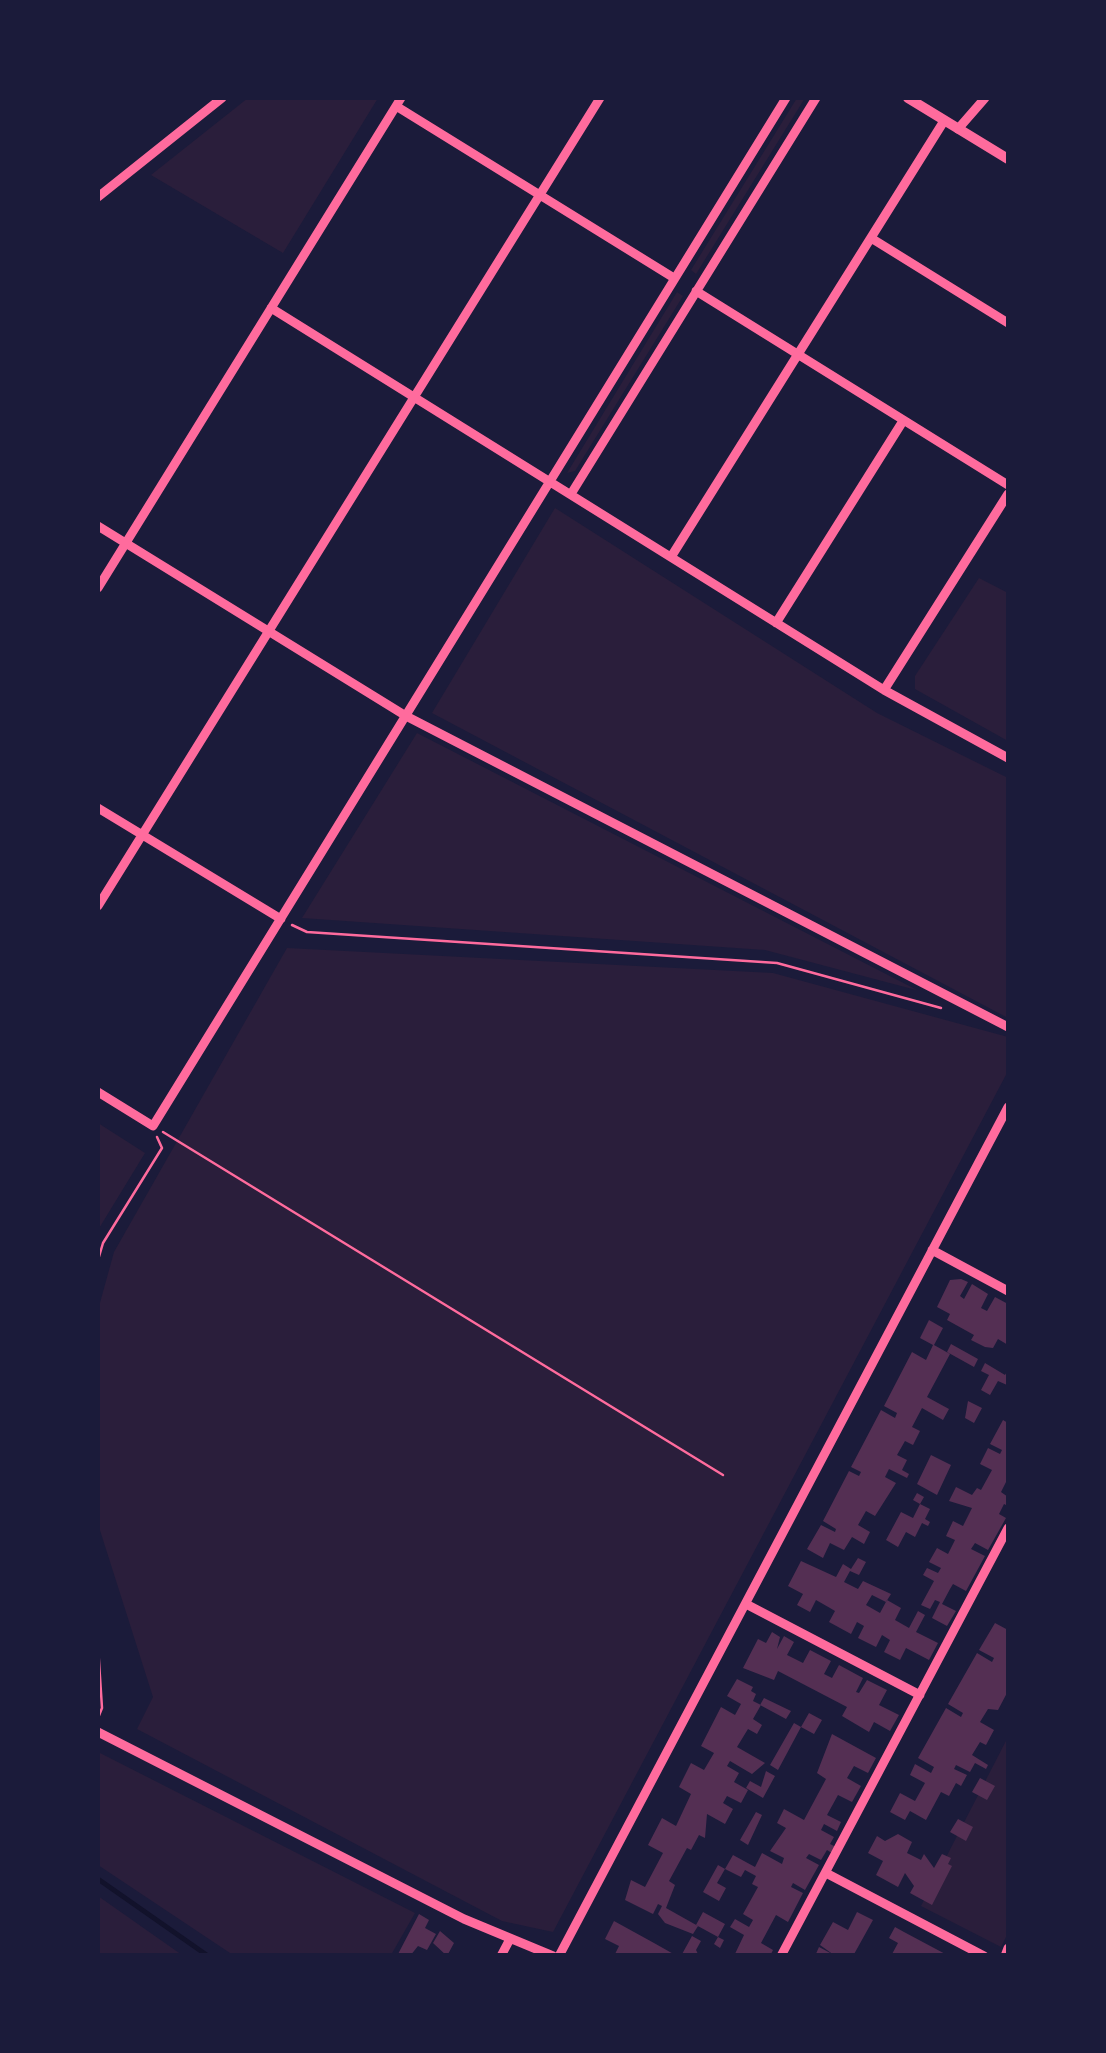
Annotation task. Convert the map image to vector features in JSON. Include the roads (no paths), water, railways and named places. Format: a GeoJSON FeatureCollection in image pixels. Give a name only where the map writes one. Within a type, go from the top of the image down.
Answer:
{"type":"FeatureCollection","features":[{"type":"Feature","properties":{"kind":"street"},"geometry":{"type":"LineString","coordinates":[[98,197],[222,98]]}},
{"type":"Feature","properties":{"kind":"street"},"geometry":{"type":"LineString","coordinates":[[98,906],[600,98]]}},
{"type":"Feature","properties":{"kind":"street"},"geometry":{"type":"LineString","coordinates":[[98,1092],[153,1126],[786,98]]}},
{"type":"Feature","properties":{"kind":"street"},"geometry":{"type":"LineString","coordinates":[[570,494],[816,98]]}},
{"type":"Feature","properties":{"kind":"street"},"geometry":{"type":"LineString","coordinates":[[908,98],[1008,160]]}},
{"type":"Feature","properties":{"kind":"street"},"geometry":{"type":"LineString","coordinates":[[964,98],[972,108]]}},
{"type":"Feature","properties":{"kind":"street"},"geometry":{"type":"LineString","coordinates":[[958,129],[972,108],[985,98]]}},
{"type":"Feature","properties":{"kind":"street"},"geometry":{"type":"LineString","coordinates":[[98,588],[399,102],[674,278]]}},
{"type":"Feature","properties":{"kind":"street"},"geometry":{"type":"LineString","coordinates":[[670,557],[944,121]]}},
{"type":"Feature","properties":{"kind":"street"},"geometry":{"type":"LineString","coordinates":[[872,238],[1008,323]]}},
{"type":"Feature","properties":{"kind":"street"},"geometry":{"type":"LineString","coordinates":[[696,291],[1008,485]]}},
{"type":"Feature","properties":{"kind":"street"},"geometry":{"type":"LineString","coordinates":[[271,308],[884,690],[1008,758]]}},
{"type":"Feature","properties":{"kind":"street"},"geometry":{"type":"LineString","coordinates":[[776,623],[904,421]]}},
{"type":"Feature","properties":{"kind":"street"},"geometry":{"type":"LineString","coordinates":[[884,690],[1008,494]]}},
{"type":"Feature","properties":{"kind":"street"},"geometry":{"type":"LineString","coordinates":[[98,526],[406,716],[1008,1027]]}},
{"type":"Feature","properties":{"kind":"street"},"geometry":{"type":"LineString","coordinates":[[98,808],[281,919]]}},
{"type":"Feature","properties":{"kind":"street"},"geometry":{"type":"LineString","coordinates":[[98,1732],[510,1939],[556,1956],[1008,1107]]}},
{"type":"Feature","properties":{"kind":"street"},"geometry":{"type":"LineString","coordinates":[[932,1250],[1008,1291]]}},
{"type":"Feature","properties":{"kind":"street"},"geometry":{"type":"LineString","coordinates":[[781,1956],[1008,1528]]}},
{"type":"Feature","properties":{"kind":"street"},"geometry":{"type":"LineString","coordinates":[[746,1604],[920,1695]]}},
{"type":"Feature","properties":{"kind":"street"},"geometry":{"type":"LineString","coordinates":[[826,1872],[984,1956]]}},
{"type":"Feature","properties":{"kind":"street"},"geometry":{"type":"LineString","coordinates":[[501,1956],[510,1939]]}},
{"type":"Feature","properties":{"kind":"street"},"geometry":{"type":"LineString","coordinates":[[1005,1956],[1008,1948]]}},
{"type":"Feature","properties":{"kind":"waterway"},"geometry":{"type":"LineString","coordinates":[[98,1879],[208,1956]]}}]}
